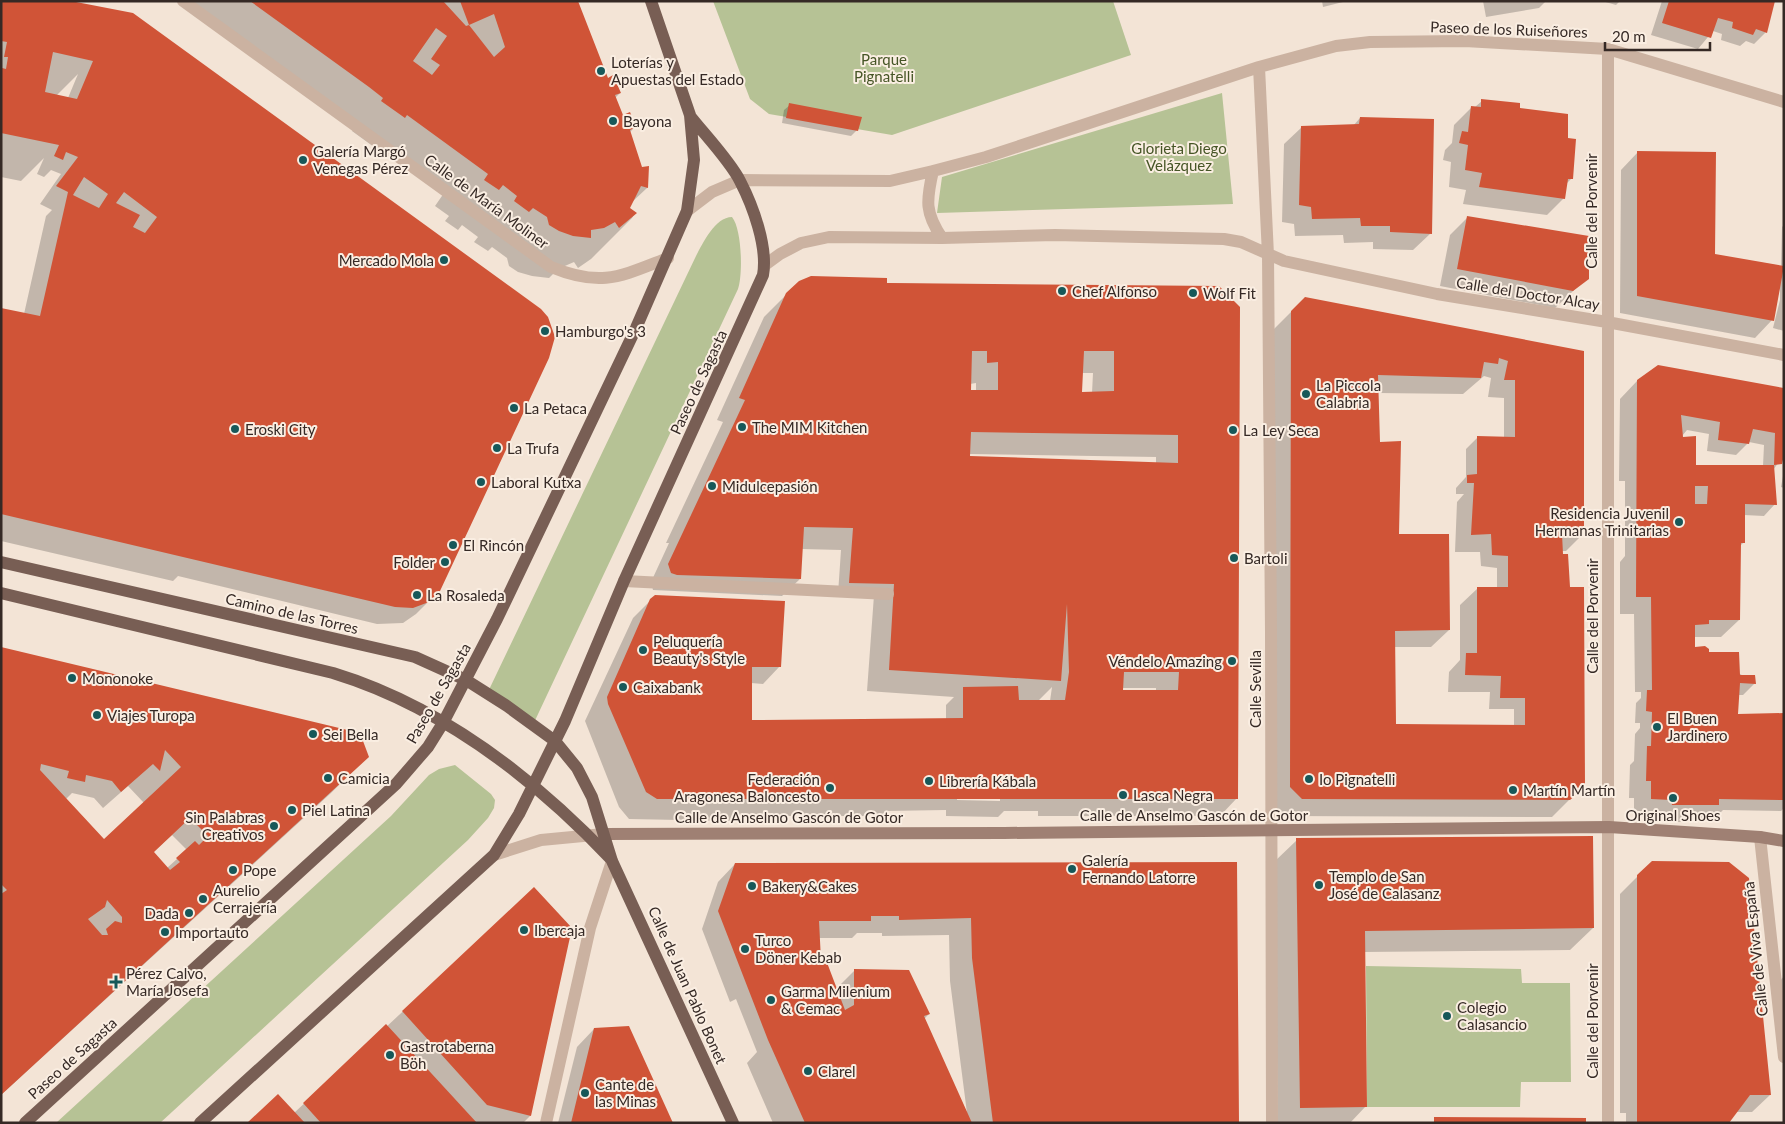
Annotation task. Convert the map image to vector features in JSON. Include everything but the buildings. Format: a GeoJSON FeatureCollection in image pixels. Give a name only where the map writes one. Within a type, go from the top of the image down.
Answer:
{"type":"FeatureCollection","features":[{"type":"Feature","properties":{"kind":"main road"},"geometry":{"type":"LineString","coordinates":[[651,1],[690,115]]}},
{"type":"Feature","properties":{"kind":"main road","name":"Paseo de Sagasta"},"geometry":{"type":"LineString","coordinates":[[200,1123],[494,855],[513,826],[556,741],[624,581],[756,293],[765,265],[760,236],[740,180],[690,115]]}},
{"type":"Feature","properties":{"kind":"main road","name":"Paseo de Sagasta"},"geometry":{"type":"LineString","coordinates":[[25,1123],[383,797],[411,768],[443,723],[466,680],[668,258],[687,212],[694,160],[690,115]]}},
{"type":"Feature","properties":{"kind":"main road","name":"Camino de las Torres"},"geometry":{"type":"LineString","coordinates":[[1,562],[415,657],[466,680],[556,741]]}},
{"type":"Feature","properties":{"kind":"main road"},"geometry":{"type":"LineString","coordinates":[[1,593],[333,673],[394,696],[443,723],[484,748],[533,786]]}},
{"type":"Feature","properties":{"kind":"main road","name":"Calle de Juan Pablo Bonet"},"geometry":{"type":"LineString","coordinates":[[556,741],[585,781],[612,861],[733,1123]]}},
{"type":"Feature","properties":{"kind":"main road","name":"Calle de Juan Pablo Bonet"},"geometry":{"type":"LineString","coordinates":[[533,786],[587,834],[612,861]]}},
{"type":"Feature","properties":{"kind":"street","name":"Calle de María Moliner"},"geometry":{"type":"LineString","coordinates":[[183,1],[552,267],[594,280],[624,274],[668,258]]}},
{"type":"Feature","properties":{"kind":"street","name":"Paseo de los Ruiseñores"},"geometry":{"type":"LineString","coordinates":[[1259,67],[1336,46],[1370,42],[1465,41],[1608,49],[1784,102]]}},
{"type":"Feature","properties":{"kind":"street","name":"Calle del Porvenir"},"geometry":{"type":"LineString","coordinates":[[1608,49],[1608,1123]]}},
{"type":"Feature","properties":{"kind":"street"},"geometry":{"type":"LineString","coordinates":[[687,212],[712,192],[740,180],[890,181],[933,171],[986,157],[1259,67],[1268,255],[1241,242],[1224,238],[1055,235],[814,239],[790,248],[765,265]]}},
{"type":"Feature","properties":{"kind":"street"},"geometry":{"type":"LineString","coordinates":[[933,171],[927,201],[928,212],[942,238]]}},
{"type":"Feature","properties":{"kind":"street","name":"Calle del Doctor Alcay"},"geometry":{"type":"LineString","coordinates":[[1268,255],[1284,261],[1437,294],[1608,322],[1784,356]]}},
{"type":"Feature","properties":{"kind":"street","name":"Calle Sevilla"},"geometry":{"type":"LineString","coordinates":[[1268,255],[1272,1123]]}},
{"type":"Feature","properties":{"kind":"street"},"geometry":{"type":"LineString","coordinates":[[624,581],[888,594]]}},
{"type":"Feature","properties":{"kind":"street","name":"Calle de Anselmo Gascón de Gotor"},"geometry":{"type":"LineString","coordinates":[[604,834],[1271,831],[1609,827],[1760,837],[1784,841]]}},
{"type":"Feature","properties":{"kind":"street"},"geometry":{"type":"LineString","coordinates":[[494,855],[532,842],[587,834],[604,834]]}},
{"type":"Feature","properties":{"kind":"street","name":"Calle de Viva España"},"geometry":{"type":"LineString","coordinates":[[1760,837],[1784,1057]]}},
{"type":"Feature","properties":{"kind":"street"},"geometry":{"type":"LineString","coordinates":[[546,1123],[590,928],[612,861]]}},
{"type":"Feature","properties":{"kind":"green space","name":"Parque Pignatelli"},"geometry":{"type":"Polygon","coordinates":[[[713,1],[1113,1],[1131,55],[892,135],[769,114],[750,99],[713,1]]]}},
{"type":"Feature","properties":{"kind":"green space","name":"Glorieta Diego Velázquez"},"geometry":{"type":"Polygon","coordinates":[[[1222,93],[1233,204],[937,213],[942,177],[1222,93]]]}},
{"type":"Feature","properties":{"kind":"green space"},"geometry":{"type":"Polygon","coordinates":[[[732,217],[738,231],[741,252],[741,274],[738,289],[531,729],[486,696],[696,256],[715,226],[720,221],[732,217]]]}},
{"type":"Feature","properties":{"kind":"green space"},"geometry":{"type":"Polygon","coordinates":[[[455,765],[491,794],[495,800],[494,808],[488,818],[468,840],[160,1123],[56,1123],[391,816],[429,775],[439,769],[455,765]]]}},
{"type":"Feature","properties":{"kind":"green space"},"geometry":{"type":"Polygon","coordinates":[[[1366,966],[1521,969],[1522,983],[1570,983],[1571,1082],[1521,1082],[1520,1107],[1367,1107],[1366,966]]]}},
{"type":"Feature","properties":{"kind":"place","name":"Loterías y Apuestas del Estado"},"geometry":{"type":"Point","coordinates":[601,71]}},
{"type":"Feature","properties":{"kind":"place","name":"Bayona"},"geometry":{"type":"Point","coordinates":[613,121]}},
{"type":"Feature","properties":{"kind":"place","name":"Galería Margó Venegas Pérez"},"geometry":{"type":"Point","coordinates":[303,160]}},
{"type":"Feature","properties":{"kind":"place","name":"Mercado Mola"},"geometry":{"type":"Point","coordinates":[444,260]}},
{"type":"Feature","properties":{"kind":"place","name":"Chef Alfonso"},"geometry":{"type":"Point","coordinates":[1062,291]}},
{"type":"Feature","properties":{"kind":"place","name":"Wolf Fit"},"geometry":{"type":"Point","coordinates":[1193,293]}},
{"type":"Feature","properties":{"kind":"place","name":"Hamburgo's 3"},"geometry":{"type":"Point","coordinates":[545,331]}},
{"type":"Feature","properties":{"kind":"place","name":"La Piccola Calabria"},"geometry":{"type":"Point","coordinates":[1306,394]}},
{"type":"Feature","properties":{"kind":"place","name":"La Petaca"},"geometry":{"type":"Point","coordinates":[514,408]}},
{"type":"Feature","properties":{"kind":"place","name":"The MIM Kitchen"},"geometry":{"type":"Point","coordinates":[742,427]}},
{"type":"Feature","properties":{"kind":"place","name":"Eroski City"},"geometry":{"type":"Point","coordinates":[235,429]}},
{"type":"Feature","properties":{"kind":"place","name":"La Ley Seca"},"geometry":{"type":"Point","coordinates":[1233,430]}},
{"type":"Feature","properties":{"kind":"place","name":"La Trufa"},"geometry":{"type":"Point","coordinates":[497,448]}},
{"type":"Feature","properties":{"kind":"place","name":"Laboral Kutxa"},"geometry":{"type":"Point","coordinates":[481,482]}},
{"type":"Feature","properties":{"kind":"place","name":"Midulcepasión"},"geometry":{"type":"Point","coordinates":[712,486]}},
{"type":"Feature","properties":{"kind":"place","name":"Residencia Juvenil Hermanas Trinitarias"},"geometry":{"type":"Point","coordinates":[1679,522]}},
{"type":"Feature","properties":{"kind":"place","name":"El Rincón"},"geometry":{"type":"Point","coordinates":[453,545]}},
{"type":"Feature","properties":{"kind":"place","name":"Bartoli"},"geometry":{"type":"Point","coordinates":[1234,558]}},
{"type":"Feature","properties":{"kind":"place","name":"Folder"},"geometry":{"type":"Point","coordinates":[445,562]}},
{"type":"Feature","properties":{"kind":"place","name":"La Rosaleda"},"geometry":{"type":"Point","coordinates":[417,595]}},
{"type":"Feature","properties":{"kind":"place","name":"Peluquería Beauty's Style"},"geometry":{"type":"Point","coordinates":[643,650]}},
{"type":"Feature","properties":{"kind":"place","name":"Véndelo Amazing"},"geometry":{"type":"Point","coordinates":[1232,661]}},
{"type":"Feature","properties":{"kind":"place","name":"Mononoke"},"geometry":{"type":"Point","coordinates":[72,678]}},
{"type":"Feature","properties":{"kind":"place","name":"Caixabank"},"geometry":{"type":"Point","coordinates":[623,687]}},
{"type":"Feature","properties":{"kind":"place","name":"Viajes Turopa"},"geometry":{"type":"Point","coordinates":[97,715]}},
{"type":"Feature","properties":{"kind":"place","name":"El Buen Jardinero"},"geometry":{"type":"Point","coordinates":[1657,727]}},
{"type":"Feature","properties":{"kind":"place","name":"Sei Bella"},"geometry":{"type":"Point","coordinates":[313,734]}},
{"type":"Feature","properties":{"kind":"place","name":"Camicia"},"geometry":{"type":"Point","coordinates":[328,778]}},
{"type":"Feature","properties":{"kind":"place","name":"Io Pignatelli"},"geometry":{"type":"Point","coordinates":[1309,779]}},
{"type":"Feature","properties":{"kind":"place","name":"Librería Kábala"},"geometry":{"type":"Point","coordinates":[929,781]}},
{"type":"Feature","properties":{"kind":"place","name":"Federación Aragonesa Baloncesto"},"geometry":{"type":"Point","coordinates":[830,788]}},
{"type":"Feature","properties":{"kind":"place","name":"Martín Martín"},"geometry":{"type":"Point","coordinates":[1513,790]}},
{"type":"Feature","properties":{"kind":"place","name":"Lasca Negra"},"geometry":{"type":"Point","coordinates":[1123,795]}},
{"type":"Feature","properties":{"kind":"place","name":"Original Shoes"},"geometry":{"type":"Point","coordinates":[1673,798]}},
{"type":"Feature","properties":{"kind":"place","name":"Piel Latina"},"geometry":{"type":"Point","coordinates":[292,810]}},
{"type":"Feature","properties":{"kind":"place","name":"Sin Palabras Creativos"},"geometry":{"type":"Point","coordinates":[274,826]}},
{"type":"Feature","properties":{"kind":"place","name":"Galería Fernando Latorre"},"geometry":{"type":"Point","coordinates":[1072,869]}},
{"type":"Feature","properties":{"kind":"place","name":"Pope"},"geometry":{"type":"Point","coordinates":[233,870]}},
{"type":"Feature","properties":{"kind":"place","name":"Templo de San José de Calasanz"},"geometry":{"type":"Point","coordinates":[1319,885]}},
{"type":"Feature","properties":{"kind":"place","name":"Bakery&Cakes"},"geometry":{"type":"Point","coordinates":[752,886]}},
{"type":"Feature","properties":{"kind":"place","name":"Aurelio Cerrajería"},"geometry":{"type":"Point","coordinates":[203,899]}},
{"type":"Feature","properties":{"kind":"place","name":"Dada"},"geometry":{"type":"Point","coordinates":[189,913]}},
{"type":"Feature","properties":{"kind":"place","name":"Ibercaja"},"geometry":{"type":"Point","coordinates":[524,930]}},
{"type":"Feature","properties":{"kind":"place","name":"Importauto"},"geometry":{"type":"Point","coordinates":[165,932]}},
{"type":"Feature","properties":{"kind":"place","name":"Turco Döner Kebab"},"geometry":{"type":"Point","coordinates":[745,949]}},
{"type":"Feature","properties":{"kind":"place","name":"Pérez Calvo, María Josefa"},"geometry":{"type":"Point","coordinates":[116,982]}},
{"type":"Feature","properties":{"kind":"place","name":"Garma Milenium & Cemac"},"geometry":{"type":"Point","coordinates":[771,1000]}},
{"type":"Feature","properties":{"kind":"place","name":"Colegio Calasancio"},"geometry":{"type":"Point","coordinates":[1447,1016]}},
{"type":"Feature","properties":{"kind":"place","name":"Gastrotaberna Böh"},"geometry":{"type":"Point","coordinates":[390,1055]}},
{"type":"Feature","properties":{"kind":"place","name":"Clarel"},"geometry":{"type":"Point","coordinates":[808,1071]}},
{"type":"Feature","properties":{"kind":"place","name":"Cante de las Minas"},"geometry":{"type":"Point","coordinates":[585,1093]}}]}
